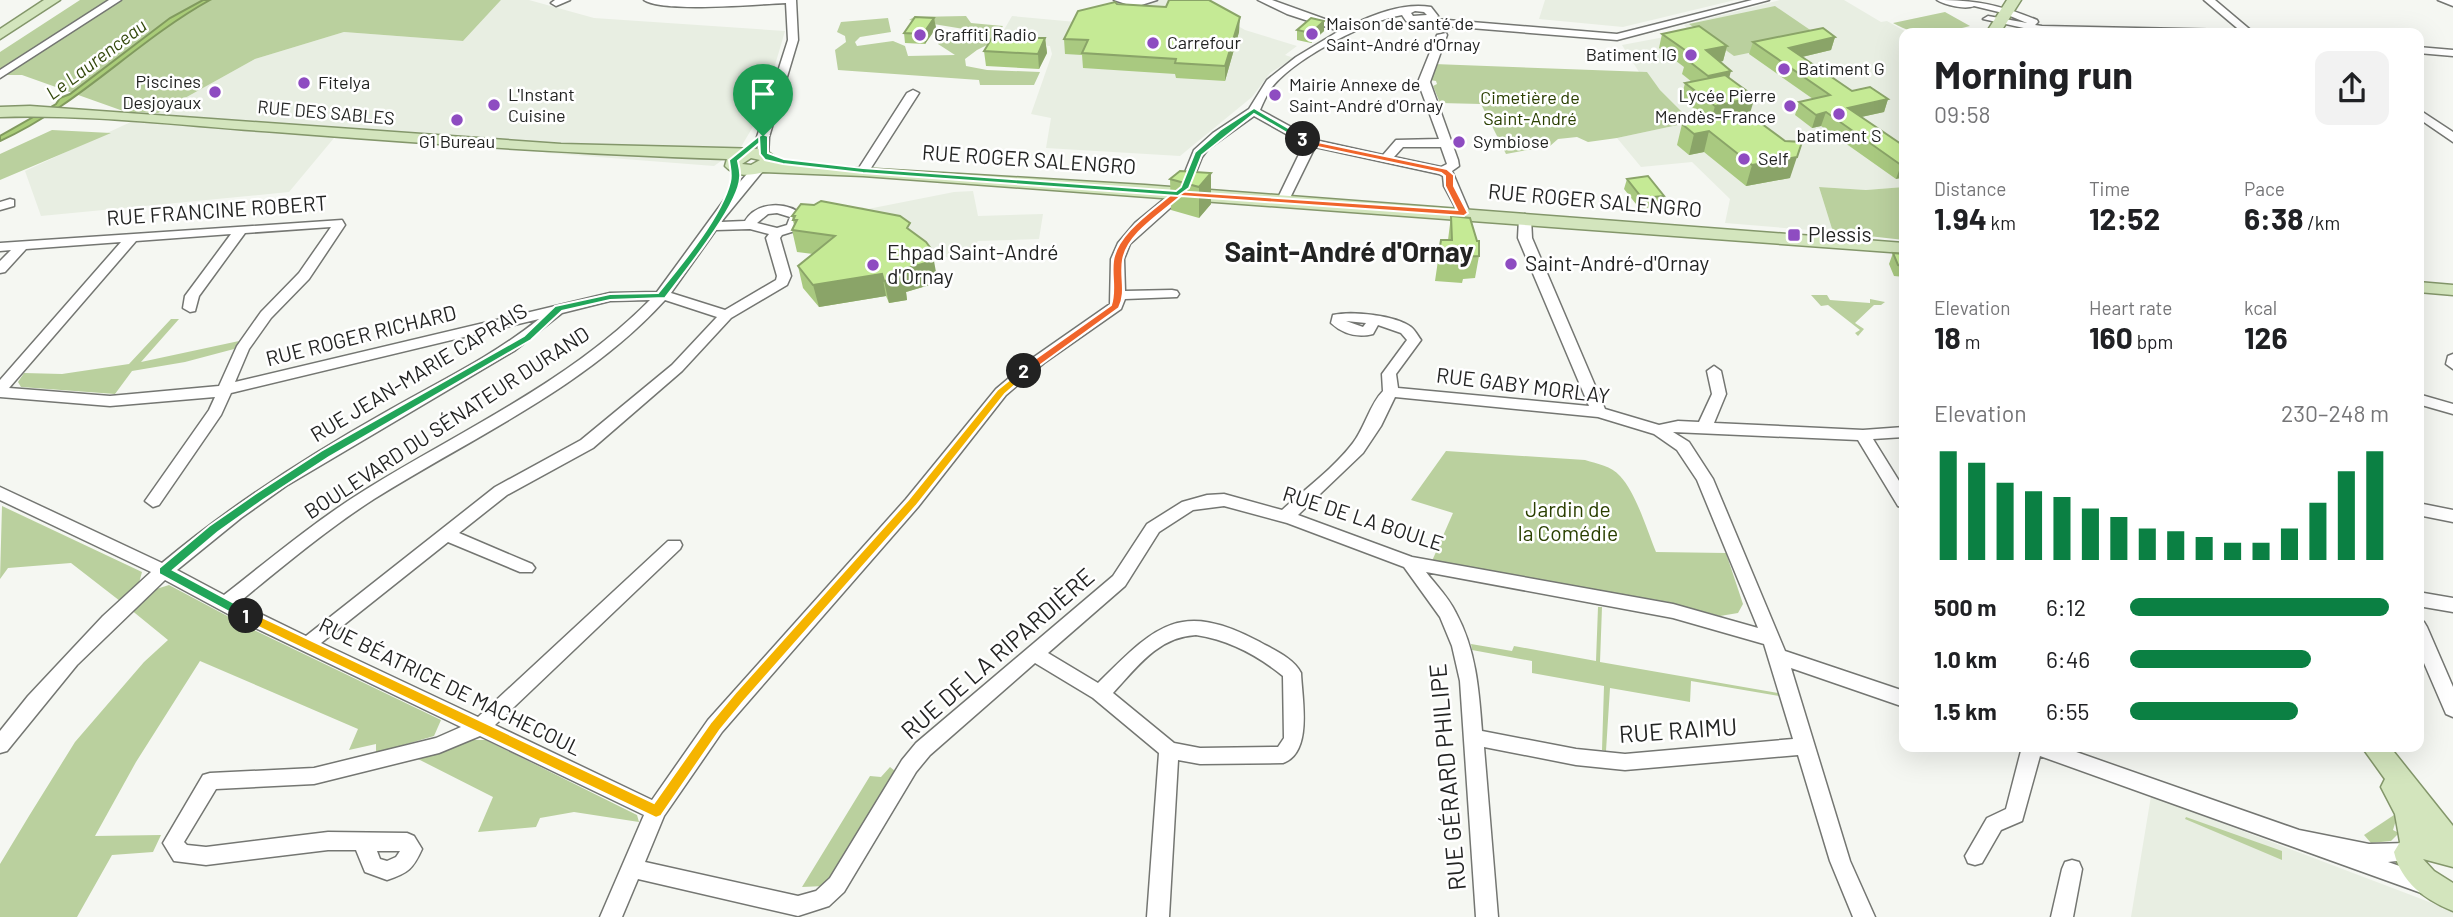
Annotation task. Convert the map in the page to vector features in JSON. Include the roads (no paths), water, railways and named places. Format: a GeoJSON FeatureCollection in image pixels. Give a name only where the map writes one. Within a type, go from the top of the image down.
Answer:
{"type":"FeatureCollection","features":[{"type":"Feature","properties":{"kind":"main road"},"geometry":{"type":"LineString","coordinates":[[0,34],[54,0]]}},
{"type":"Feature","properties":{"kind":"main road","name":"RUE DES SABLES"},"geometry":{"type":"LineString","coordinates":[[0,112],[50,112],[763,162]]}},
{"type":"Feature","properties":{"kind":"main road","name":"RUE ROGER SALENGRO"},"geometry":{"type":"LineString","coordinates":[[763,162],[1899,248]]}},
{"type":"Feature","properties":{"kind":"main road"},"geometry":{"type":"LineString","coordinates":[[2424,288],[2453,290]]}},
{"type":"Feature","properties":{"kind":"main road"},"geometry":{"type":"LineString","coordinates":[[2377,752],[2408,812],[2415,870],[2445,893]]}},
{"type":"Feature","properties":{"kind":"main road"},"geometry":{"type":"LineString","coordinates":[[2378,752],[2453,847]]}},
{"type":"Feature","properties":{"kind":"main road"},"geometry":{"type":"LineString","coordinates":[[2411,850],[2436,847],[2453,855]]}},
{"type":"Feature","properties":{"kind":"street"},"geometry":{"type":"LineString","coordinates":[[0,75],[116,0]]}},
{"type":"Feature","properties":{"kind":"street"},"geometry":{"type":"LineString","coordinates":[[649,0],[684,3],[791,0],[793,40],[763,136],[763,162]]}},
{"type":"Feature","properties":{"kind":"street"},"geometry":{"type":"LineString","coordinates":[[1119,0],[1135,4]]}},
{"type":"Feature","properties":{"kind":"street"},"geometry":{"type":"LineString","coordinates":[[1110,11],[1152,0]]}},
{"type":"Feature","properties":{"kind":"street"},"geometry":{"type":"LineString","coordinates":[[1263,0],[1347,30]]}},
{"type":"Feature","properties":{"kind":"street"},"geometry":{"type":"LineString","coordinates":[[1428,11],[1435,0]]}},
{"type":"Feature","properties":{"kind":"street"},"geometry":{"type":"LineString","coordinates":[[1407,14],[1421,21],[1617,37],[1764,0]]}},
{"type":"Feature","properties":{"kind":"street"},"geometry":{"type":"LineString","coordinates":[[1942,0],[2031,28]]}},
{"type":"Feature","properties":{"kind":"street"},"geometry":{"type":"LineString","coordinates":[[1962,0],[1997,16]]}},
{"type":"Feature","properties":{"kind":"street"},"geometry":{"type":"LineString","coordinates":[[2209,0],[2243,28]]}},
{"type":"Feature","properties":{"kind":"street"},"geometry":{"type":"LineString","coordinates":[[2443,0],[2453,3]]}},
{"type":"Feature","properties":{"kind":"street"},"geometry":{"type":"LineString","coordinates":[[1421,21],[1432,18],[1428,11]]}},
{"type":"Feature","properties":{"kind":"street"},"geometry":{"type":"LineString","coordinates":[[611,917],[656,811],[731,707],[912,503],[1001,392],[1039,360],[1116,306],[1119,295],[1118,261],[1122,248],[1131,236],[1185,188],[1198,154],[1223,132],[1254,111],[1269,84],[1347,30],[1380,18],[1428,11],[1459,24]]}},
{"type":"Feature","properties":{"kind":"street"},"geometry":{"type":"LineString","coordinates":[[1442,35],[1424,82],[1453,166],[1443,171]]}},
{"type":"Feature","properties":{"kind":"street"},"geometry":{"type":"LineString","coordinates":[[2424,51],[2453,53]]}},
{"type":"Feature","properties":{"kind":"street"},"geometry":{"type":"LineString","coordinates":[[863,171],[913,93]]}},
{"type":"Feature","properties":{"kind":"street"},"geometry":{"type":"LineString","coordinates":[[1254,111],[1311,143],[1443,171],[1449,175],[1450,186],[1464,213]]}},
{"type":"Feature","properties":{"kind":"street"},"geometry":{"type":"LineString","coordinates":[[2424,116],[2453,138]]}},
{"type":"Feature","properties":{"kind":"street"},"geometry":{"type":"LineString","coordinates":[[738,160],[763,136]]}},
{"type":"Feature","properties":{"kind":"street"},"geometry":{"type":"LineString","coordinates":[[1282,202],[1311,143]]}},
{"type":"Feature","properties":{"kind":"street"},"geometry":{"type":"LineString","coordinates":[[1386,158],[1399,143],[1446,143]]}},
{"type":"Feature","properties":{"kind":"street","name":"BOULEVARD DU SÉNATEUR DURAND"},"geometry":{"type":"LineString","coordinates":[[730,197],[738,160]]}},
{"type":"Feature","properties":{"kind":"street","name":"BOULEVARD DU SÉNATEUR DURAND"},"geometry":{"type":"LineString","coordinates":[[225,604],[313,534],[367,496],[571,372],[616,339],[661,295],[713,226],[730,197],[763,162]]}},
{"type":"Feature","properties":{"kind":"street"},"geometry":{"type":"LineString","coordinates":[[713,226],[750,225],[777,232],[793,227],[797,216],[792,212],[762,211],[754,214],[750,225]]}},
{"type":"Feature","properties":{"kind":"street"},"geometry":{"type":"LineString","coordinates":[[1525,218],[1525,238],[1599,412]]}},
{"type":"Feature","properties":{"kind":"street","name":"RUE FRANCINE ROBERT"},"geometry":{"type":"LineString","coordinates":[[0,247],[337,223],[339,225],[304,276],[265,315],[247,342],[227,389]]}},
{"type":"Feature","properties":{"kind":"street"},"geometry":{"type":"LineString","coordinates":[[190,308],[192,296],[241,230]]}},
{"type":"Feature","properties":{"kind":"street"},"geometry":{"type":"LineString","coordinates":[[308,644],[501,491],[587,444],[677,368],[726,315],[782,282],[784,276],[773,238],[777,232]]}},
{"type":"Feature","properties":{"kind":"street"},"geometry":{"type":"LineString","coordinates":[[0,391],[133,237]]}},
{"type":"Feature","properties":{"kind":"street"},"geometry":{"type":"LineString","coordinates":[[0,269],[23,245]]}},
{"type":"Feature","properties":{"kind":"street"},"geometry":{"type":"LineString","coordinates":[[1119,295],[1172,294]]}},
{"type":"Feature","properties":{"kind":"street","name":"RUE ROGER RICHARD"},"geometry":{"type":"LineString","coordinates":[[0,391],[110,401],[158,399],[227,389],[610,297],[661,295],[726,315]]}},
{"type":"Feature","properties":{"kind":"street","name":"RUE JEAN-MARIE CAPRAIS"},"geometry":{"type":"LineString","coordinates":[[0,745],[40,691],[76,652],[214,529],[325,454],[527,338],[559,309]]}},
{"type":"Feature","properties":{"kind":"street"},"geometry":{"type":"LineString","coordinates":[[1285,517],[1357,449],[1391,392],[1389,374],[1414,340],[1406,330],[1374,321]]}},
{"type":"Feature","properties":{"kind":"street"},"geometry":{"type":"LineString","coordinates":[[1705,427],[1719,394],[1714,371]]}},
{"type":"Feature","properties":{"kind":"street"},"geometry":{"type":"LineString","coordinates":[[153,500],[216,411],[227,389]]}},
{"type":"Feature","properties":{"kind":"street","name":"RUE GABY MORLAY"},"geometry":{"type":"LineString","coordinates":[[1391,392],[1599,412],[1659,430],[1683,446],[1705,479],[1774,648]]}},
{"type":"Feature","properties":{"kind":"street"},"geometry":{"type":"LineString","coordinates":[[2424,401],[2453,409]]}},
{"type":"Feature","properties":{"kind":"street"},"geometry":{"type":"LineString","coordinates":[[1659,430],[1678,426],[1863,435],[1899,432]]}},
{"type":"Feature","properties":{"kind":"street"},"geometry":{"type":"LineString","coordinates":[[1863,435],[1899,494]]}},
{"type":"Feature","properties":{"kind":"street","name":"RUE BÉATRICE DE MACHECOUL"},"geometry":{"type":"LineString","coordinates":[[0,494],[656,811]]}},
{"type":"Feature","properties":{"kind":"street","name":"RUE DE LA BOULE"},"geometry":{"type":"LineString","coordinates":[[1188,506],[1224,500],[1285,517],[1410,563],[1673,611],[1899,697]]}},
{"type":"Feature","properties":{"kind":"street","name":"RUE DE LA RIPARDIÈRE"},"geometry":{"type":"LineString","coordinates":[[631,868],[798,906],[821,899],[836,885],[909,766],[923,749],[1119,581],[1153,528],[1188,506]]}},
{"type":"Feature","properties":{"kind":"street"},"geometry":{"type":"LineString","coordinates":[[2424,510],[2453,516]]}},
{"type":"Feature","properties":{"kind":"street"},"geometry":{"type":"LineString","coordinates":[[444,534],[526,568]]}},
{"type":"Feature","properties":{"kind":"street"},"geometry":{"type":"LineString","coordinates":[[365,843],[328,841],[206,856],[181,854],[173,843],[210,781],[314,776],[439,745],[480,727],[674,545]]}},
{"type":"Feature","properties":{"kind":"street","name":"RUE GÉRARD PHILIPE"},"geometry":{"type":"LineString","coordinates":[[1410,563],[1448,614],[1461,646],[1469,681],[1487,917]]}},
{"type":"Feature","properties":{"kind":"street"},"geometry":{"type":"LineString","coordinates":[[2424,599],[2453,606]]}},
{"type":"Feature","properties":{"kind":"street"},"geometry":{"type":"LineString","coordinates":[[1035,653],[1100,693],[1169,750],[1200,756],[1283,755],[1294,740],[1292,673],[1273,657],[1215,631],[1183,627],[1163,635],[1100,693]]}},
{"type":"Feature","properties":{"kind":"street"},"geometry":{"type":"LineString","coordinates":[[2424,641],[2453,709]]}},
{"type":"Feature","properties":{"kind":"street"},"geometry":{"type":"LineString","coordinates":[[1774,648],[1840,861],[1864,917]]}},
{"type":"Feature","properties":{"kind":"street","name":"RUE RAIMU"},"geometry":{"type":"LineString","coordinates":[[1473,737],[1576,757],[1625,762],[1805,746]]}},
{"type":"Feature","properties":{"kind":"street"},"geometry":{"type":"LineString","coordinates":[[1158,917],[1169,750]]}},
{"type":"Feature","properties":{"kind":"street"},"geometry":{"type":"LineString","coordinates":[[1975,856],[1994,824],[2015,815],[2031,752]]}},
{"type":"Feature","properties":{"kind":"street"},"geometry":{"type":"LineString","coordinates":[[2052,752],[2445,893]]}},
{"type":"Feature","properties":{"kind":"street"},"geometry":{"type":"LineString","coordinates":[[2300,839],[2370,853],[2411,850]]}},
{"type":"Feature","properties":{"kind":"street"},"geometry":{"type":"LineString","coordinates":[[2062,917],[2072,869]]}},
{"type":"Feature","properties":{"kind":"place","name":"Maison de santé de Saint-André d'Ornay"},"geometry":{"type":"Point","coordinates":[1312,34]}},
{"type":"Feature","properties":{"kind":"place","name":"Graffiti Radio"},"geometry":{"type":"Point","coordinates":[920,35]}},
{"type":"Feature","properties":{"kind":"place","name":"Carrefour"},"geometry":{"type":"Point","coordinates":[1153,43]}},
{"type":"Feature","properties":{"kind":"place","name":"Batiment IG"},"geometry":{"type":"Point","coordinates":[1691,55]}},
{"type":"Feature","properties":{"kind":"place","name":"Batiment G"},"geometry":{"type":"Point","coordinates":[1784,69]}},
{"type":"Feature","properties":{"kind":"place","name":"Fitelya"},"geometry":{"type":"Point","coordinates":[304,83]}},
{"type":"Feature","properties":{"kind":"place","name":"Piscines Desjoyaux"},"geometry":{"type":"Point","coordinates":[215,92]}},
{"type":"Feature","properties":{"kind":"place","name":"Mairie Annexe de Saint-André d'Ornay"},"geometry":{"type":"Point","coordinates":[1275,95]}},
{"type":"Feature","properties":{"kind":"place","name":"L'Instant Cuisine"},"geometry":{"type":"Point","coordinates":[494,105]}},
{"type":"Feature","properties":{"kind":"place","name":"Lycée Pierre Mendès-France"},"geometry":{"type":"Point","coordinates":[1790,106]}},
{"type":"Feature","properties":{"kind":"place","name":"batiment S"},"geometry":{"type":"Point","coordinates":[1839,114]}},
{"type":"Feature","properties":{"kind":"place","name":"G1 Bureau"},"geometry":{"type":"Point","coordinates":[457,120]}},
{"type":"Feature","properties":{"kind":"place","name":"Symbiose"},"geometry":{"type":"Point","coordinates":[1459,142]}},
{"type":"Feature","properties":{"kind":"place","name":"Self"},"geometry":{"type":"Point","coordinates":[1744,159]}},
{"type":"Feature","properties":{"kind":"place","name":"Plessis"},"geometry":{"type":"Point","coordinates":[1794,235]}},
{"type":"Feature","properties":{"kind":"place","name":"Saint-André-d'Ornay"},"geometry":{"type":"Point","coordinates":[1511,264]}},
{"type":"Feature","properties":{"kind":"place","name":"Ehpad Saint-André d'Ornay"},"geometry":{"type":"Point","coordinates":[873,265]}},
{"type":"Feature","properties":{"kind":"district","name":"Saint-André d'Ornay"},"geometry":{"type":"Point","coordinates":[1349,252]}},
{"type":"Feature","properties":{"kind":"water label","name":"Le Laurenceau"},"geometry":{"type":"Point","coordinates":[96,59]}},
{"type":"Feature","properties":{"kind":"park label","name":"Cimetière de Saint-André"},"geometry":{"type":"Point","coordinates":[1530,108]}},
{"type":"Feature","properties":{"kind":"park label","name":"Jardin de la Comédie"},"geometry":{"type":"Point","coordinates":[1568,522]}}]}
